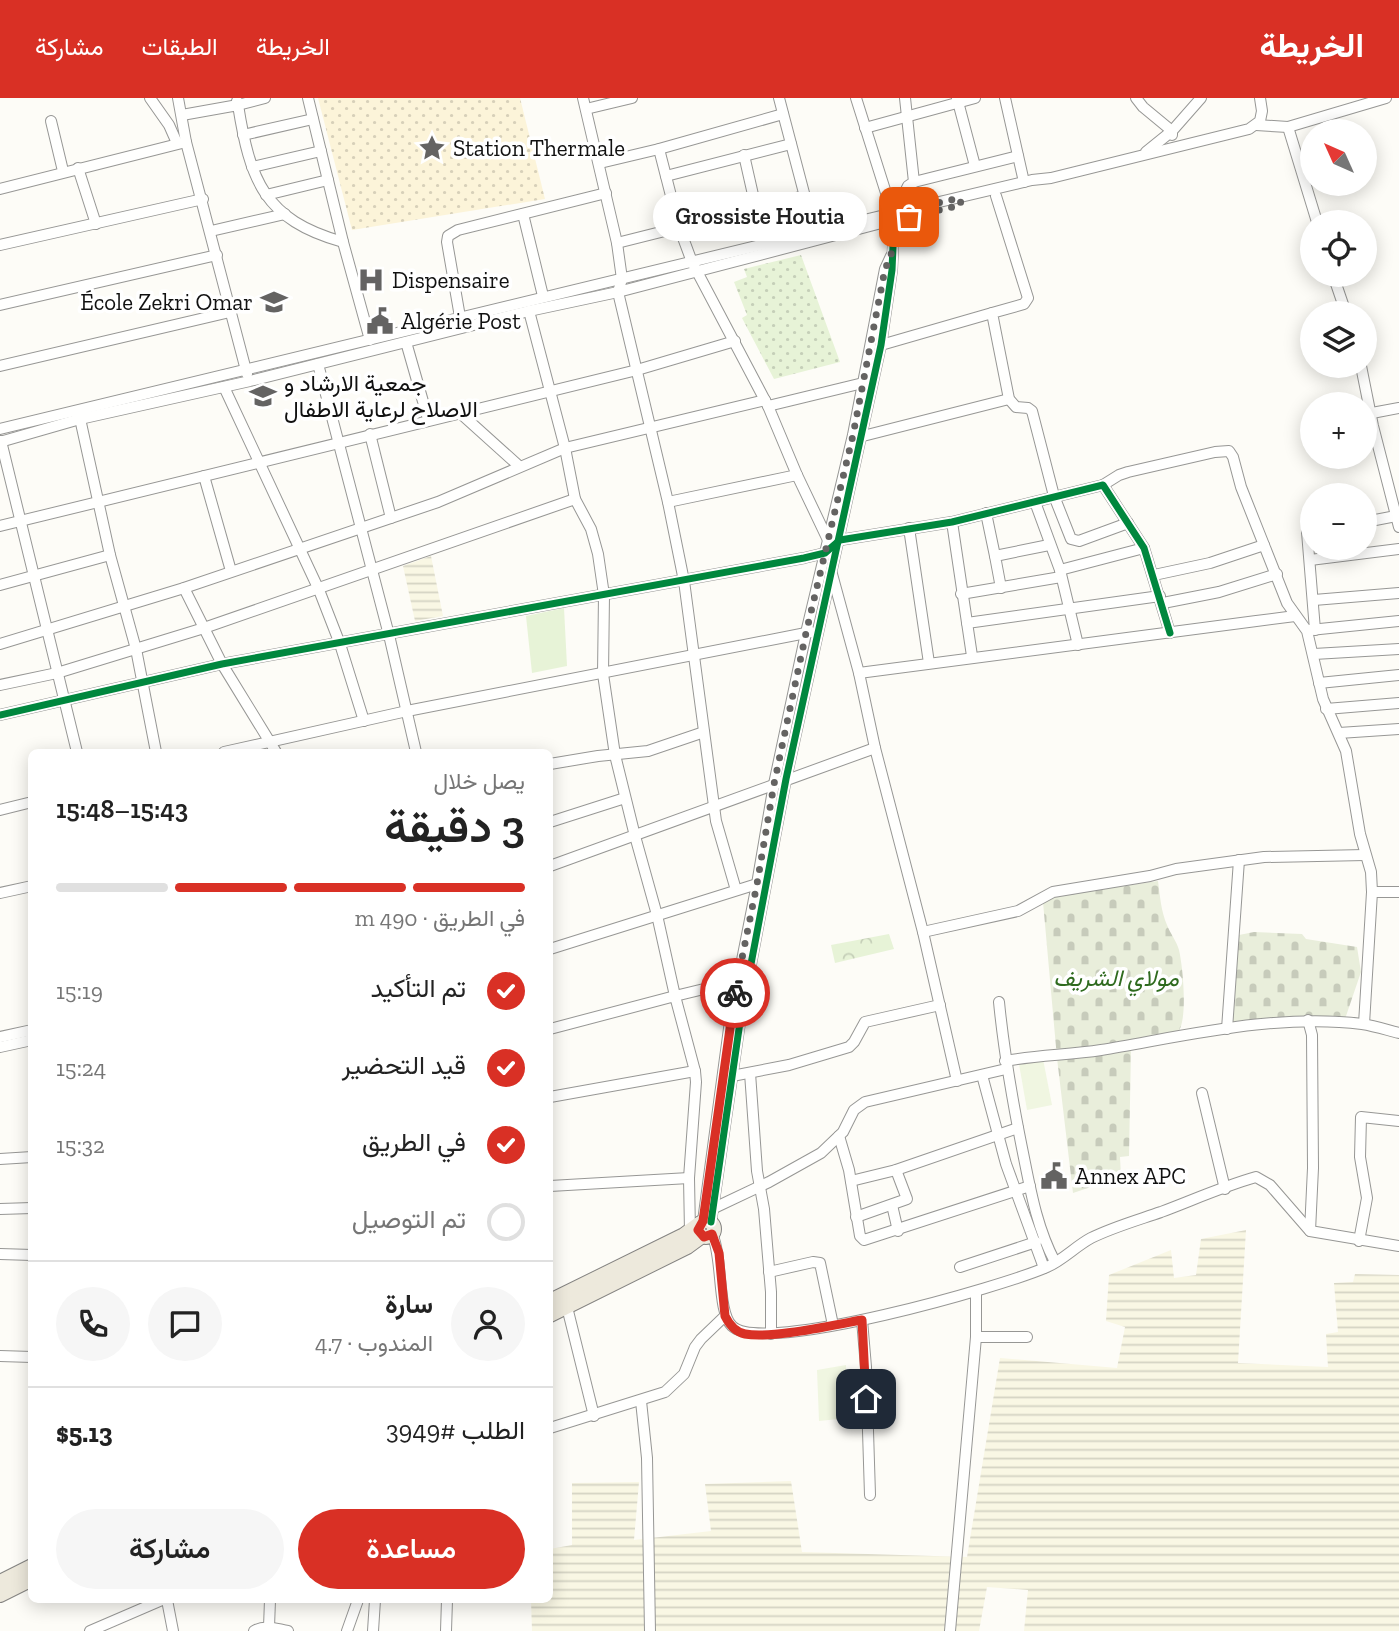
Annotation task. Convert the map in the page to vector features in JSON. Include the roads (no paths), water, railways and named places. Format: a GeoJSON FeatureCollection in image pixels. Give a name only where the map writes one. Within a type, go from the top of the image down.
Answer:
{"type":"FeatureCollection","features":[{"type":"Feature","properties":{"kind":"main road"},"geometry":{"type":"LineString","coordinates":[[553,1300],[704,1225]]}},
{"type":"Feature","properties":{"kind":"main road"},"geometry":{"type":"LineString","coordinates":[[553,1314],[691,1245],[704,1225]]}},
{"type":"Feature","properties":{"kind":"main road"},"geometry":{"type":"LineString","coordinates":[[0,1582],[28,1568]]}},
{"type":"Feature","properties":{"kind":"main road"},"geometry":{"type":"LineString","coordinates":[[0,1595],[28,1581]]}},
{"type":"Feature","properties":{"kind":"street"},"geometry":{"type":"LineString","coordinates":[[150,98],[182,142]]}},
{"type":"Feature","properties":{"kind":"street"},"geometry":{"type":"LineString","coordinates":[[178,98],[182,142],[202,199],[248,375]]}},
{"type":"Feature","properties":{"kind":"street"},"geometry":{"type":"LineString","coordinates":[[181,116],[237,101],[265,98]]}},
{"type":"Feature","properties":{"kind":"street"},"geometry":{"type":"LineString","coordinates":[[308,98],[370,340]]}},
{"type":"Feature","properties":{"kind":"street"},"geometry":{"type":"LineString","coordinates":[[632,98],[585,104],[617,243],[622,279],[618,292],[684,581],[716,821],[736,890]]}},
{"type":"Feature","properties":{"kind":"street"},"geometry":{"type":"LineString","coordinates":[[779,98],[814,231]]}},
{"type":"Feature","properties":{"kind":"street"},"geometry":{"type":"LineString","coordinates":[[905,98],[914,182]]}},
{"type":"Feature","properties":{"kind":"street"},"geometry":{"type":"LineString","coordinates":[[865,128],[975,98]]}},
{"type":"Feature","properties":{"kind":"street"},"geometry":{"type":"LineString","coordinates":[[1005,98],[1024,182]]}},
{"type":"Feature","properties":{"kind":"street"},"geometry":{"type":"LineString","coordinates":[[1141,156],[1172,131],[1202,98]]}},
{"type":"Feature","properties":{"kind":"street"},"geometry":{"type":"LineString","coordinates":[[76,749],[1,441],[79,414],[248,375],[370,340],[543,296],[695,266],[960,201],[1024,182],[1051,178],[1249,129],[1256,125],[1262,115],[1261,98]]}},
{"type":"Feature","properties":{"kind":"street"},"geometry":{"type":"LineString","coordinates":[[1256,125],[1289,127],[1386,98]]}},
{"type":"Feature","properties":{"kind":"street"},"geometry":{"type":"LineString","coordinates":[[704,1225],[732,1076],[737,981],[774,784],[812,632],[840,540],[881,345],[892,270],[893,216],[865,128],[859,99]]}},
{"type":"Feature","properties":{"kind":"street"},"geometry":{"type":"LineString","coordinates":[[237,101],[252,167],[266,195],[304,229],[343,242]]}},
{"type":"Feature","properties":{"kind":"street"},"geometry":{"type":"LineString","coordinates":[[957,101],[975,166]]}},
{"type":"Feature","properties":{"kind":"street"},"geometry":{"type":"LineString","coordinates":[[1143,101],[1172,131],[1179,147]]}},
{"type":"Feature","properties":{"kind":"street"},"geometry":{"type":"LineString","coordinates":[[600,163],[783,114]]}},
{"type":"Feature","properties":{"kind":"street"},"geometry":{"type":"LineString","coordinates":[[243,135],[313,120]]}},
{"type":"Feature","properties":{"kind":"street"},"geometry":{"type":"LineString","coordinates":[[51,121],[63,172]]}},
{"type":"Feature","properties":{"kind":"street"},"geometry":{"type":"LineString","coordinates":[[1289,127],[1313,210]]}},
{"type":"Feature","properties":{"kind":"street"},"geometry":{"type":"LineString","coordinates":[[0,189],[182,142]]}},
{"type":"Feature","properties":{"kind":"street"},"geometry":{"type":"LineString","coordinates":[[666,176],[791,144]]}},
{"type":"Feature","properties":{"kind":"street"},"geometry":{"type":"LineString","coordinates":[[659,149],[679,227],[695,266],[767,403],[828,540]]}},
{"type":"Feature","properties":{"kind":"street"},"geometry":{"type":"LineString","coordinates":[[252,167],[321,151]]}},
{"type":"Feature","properties":{"kind":"street"},"geometry":{"type":"LineString","coordinates":[[744,155],[756,208]]}},
{"type":"Feature","properties":{"kind":"street"},"geometry":{"type":"LineString","coordinates":[[893,216],[908,186],[914,182],[1018,156]]}},
{"type":"Feature","properties":{"kind":"street"},"geometry":{"type":"LineString","coordinates":[[78,168],[96,224]]}},
{"type":"Feature","properties":{"kind":"street"},"geometry":{"type":"LineString","coordinates":[[960,201],[996,196],[1031,187],[1051,178]]}},
{"type":"Feature","properties":{"kind":"street"},"geometry":{"type":"LineString","coordinates":[[266,195],[328,180]]}},
{"type":"Feature","properties":{"kind":"street"},"geometry":{"type":"LineString","coordinates":[[460,317],[448,236],[458,230],[606,193]]}},
{"type":"Feature","properties":{"kind":"street"},"geometry":{"type":"LineString","coordinates":[[617,243],[804,196]]}},
{"type":"Feature","properties":{"kind":"street"},"geometry":{"type":"LineString","coordinates":[[881,345],[1024,304],[1028,300],[996,196]]}},
{"type":"Feature","properties":{"kind":"street"},"geometry":{"type":"LineString","coordinates":[[0,245],[202,199]]}},
{"type":"Feature","properties":{"kind":"street"},"geometry":{"type":"LineString","coordinates":[[211,231],[285,214]]}},
{"type":"Feature","properties":{"kind":"street"},"geometry":{"type":"LineString","coordinates":[[523,214],[543,296]]}},
{"type":"Feature","properties":{"kind":"street"},"geometry":{"type":"LineString","coordinates":[[0,429],[224,387],[248,375],[318,364],[528,311],[618,292],[814,231],[893,216]]}},
{"type":"Feature","properties":{"kind":"street"},"geometry":{"type":"LineString","coordinates":[[0,305],[217,255]]}},
{"type":"Feature","properties":{"kind":"street"},"geometry":{"type":"LineString","coordinates":[[704,1225],[735,1022],[786,779],[825,553],[885,269],[891,256]]}},
{"type":"Feature","properties":{"kind":"street"},"geometry":{"type":"LineString","coordinates":[[528,311],[551,391],[575,499],[596,545],[604,595],[603,674],[615,755],[695,1071],[689,1178],[704,1225],[719,1253],[725,1316],[728,1322],[739,1332],[771,1334],[862,1320],[976,1292],[1044,1268],[1091,1238],[1252,1178],[1261,1178],[1310,1231],[1399,1246]]}},
{"type":"Feature","properties":{"kind":"street"},"geometry":{"type":"LineString","coordinates":[[0,366],[230,312]]}},
{"type":"Feature","properties":{"kind":"street"},"geometry":{"type":"LineString","coordinates":[[992,313],[1009,399],[1016,407],[1032,411],[1054,496],[1073,541],[1128,523]]}},
{"type":"Feature","properties":{"kind":"street"},"geometry":{"type":"LineString","coordinates":[[0,526],[428,419],[637,370],[736,341]]}},
{"type":"Feature","properties":{"kind":"street"},"geometry":{"type":"LineString","coordinates":[[406,342],[428,419]]}},
{"type":"Feature","properties":{"kind":"street"},"geometry":{"type":"LineString","coordinates":[[318,364],[389,635],[414,749]]}},
{"type":"Feature","properties":{"kind":"street"},"geometry":{"type":"LineString","coordinates":[[0,644],[47,632],[184,588],[438,502],[565,447],[863,383]]}},
{"type":"Feature","properties":{"kind":"street"},"geometry":{"type":"LineString","coordinates":[[224,387],[319,590],[340,644],[364,721]]}},
{"type":"Feature","properties":{"kind":"street"},"geometry":{"type":"LineString","coordinates":[[863,436],[1009,399]]}},
{"type":"Feature","properties":{"kind":"street"},"geometry":{"type":"LineString","coordinates":[[1377,412],[1399,408]]}},
{"type":"Feature","properties":{"kind":"street"},"geometry":{"type":"LineString","coordinates":[[459,412],[519,466]]}},
{"type":"Feature","properties":{"kind":"street"},"geometry":{"type":"LineString","coordinates":[[79,414],[110,555],[136,649],[155,749]]}},
{"type":"Feature","properties":{"kind":"street"},"geometry":{"type":"LineString","coordinates":[[370,434],[391,518]]}},
{"type":"Feature","properties":{"kind":"street"},"geometry":{"type":"LineString","coordinates":[[1377,441],[1398,521],[1377,522]]}},
{"type":"Feature","properties":{"kind":"street"},"geometry":{"type":"LineString","coordinates":[[0,715],[222,664],[825,553],[840,540],[951,522],[1054,496],[1087,491],[1128,472],[1229,451],[1287,603],[1295,616],[1311,630],[1399,621]]}},
{"type":"Feature","properties":{"kind":"street"},"geometry":{"type":"LineString","coordinates":[[668,502],[797,475]]}},
{"type":"Feature","properties":{"kind":"street"},"geometry":{"type":"LineString","coordinates":[[204,476],[231,571]]}},
{"type":"Feature","properties":{"kind":"street"},"geometry":{"type":"LineString","coordinates":[[1104,485],[1144,548],[1170,633]]}},
{"type":"Feature","properties":{"kind":"street"},"geometry":{"type":"LineString","coordinates":[[0,685],[57,673],[204,628],[575,499]]}},
{"type":"Feature","properties":{"kind":"street"},"geometry":{"type":"LineString","coordinates":[[1035,502],[1061,574],[1079,645]]}},
{"type":"Feature","properties":{"kind":"street"},"geometry":{"type":"LineString","coordinates":[[986,513],[1001,587]]}},
{"type":"Feature","properties":{"kind":"street"},"geometry":{"type":"LineString","coordinates":[[951,522],[972,656]]}},
{"type":"Feature","properties":{"kind":"street"},"geometry":{"type":"LineString","coordinates":[[909,528],[929,663]]}},
{"type":"Feature","properties":{"kind":"street"},"geometry":{"type":"LineString","coordinates":[[995,556],[1049,545]]}},
{"type":"Feature","properties":{"kind":"street"},"geometry":{"type":"LineString","coordinates":[[1154,575],[1210,563],[1264,545]]}},
{"type":"Feature","properties":{"kind":"street"},"geometry":{"type":"LineString","coordinates":[[961,594],[1061,574],[1144,548]]}},
{"type":"Feature","properties":{"kind":"street"},"geometry":{"type":"LineString","coordinates":[[1377,552],[1399,550]]}},
{"type":"Feature","properties":{"kind":"street"},"geometry":{"type":"LineString","coordinates":[[0,585],[110,555]]}},
{"type":"Feature","properties":{"kind":"street"},"geometry":{"type":"LineString","coordinates":[[1310,560],[1314,600],[1311,630],[1319,683],[1326,709],[1346,751],[1365,855],[1371,873],[1364,1024]]}},
{"type":"Feature","properties":{"kind":"street"},"geometry":{"type":"LineString","coordinates":[[831,572],[859,673],[957,1081]]}},
{"type":"Feature","properties":{"kind":"street"},"geometry":{"type":"LineString","coordinates":[[967,623],[1207,595],[1277,574]]}},
{"type":"Feature","properties":{"kind":"street"},"geometry":{"type":"LineString","coordinates":[[184,588],[222,664],[274,749]]}},
{"type":"Feature","properties":{"kind":"street"},"geometry":{"type":"LineString","coordinates":[[1314,600],[1399,593]]}},
{"type":"Feature","properties":{"kind":"street"},"geometry":{"type":"LineString","coordinates":[[859,673],[972,656],[1079,645],[1295,616]]}},
{"type":"Feature","properties":{"kind":"street"},"geometry":{"type":"LineString","coordinates":[[237,749],[407,711],[812,632]]}},
{"type":"Feature","properties":{"kind":"street"},"geometry":{"type":"LineString","coordinates":[[1314,654],[1399,649]]}},
{"type":"Feature","properties":{"kind":"street"},"geometry":{"type":"LineString","coordinates":[[1319,683],[1399,675]]}},
{"type":"Feature","properties":{"kind":"street"},"geometry":{"type":"LineString","coordinates":[[1326,709],[1399,703]]}},
{"type":"Feature","properties":{"kind":"street"},"geometry":{"type":"LineString","coordinates":[[1339,733],[1399,729]]}},
{"type":"Feature","properties":{"kind":"street"},"geometry":{"type":"LineString","coordinates":[[553,764],[648,751],[704,732]]}},
{"type":"Feature","properties":{"kind":"street"},"geometry":{"type":"LineString","coordinates":[[553,865],[875,748]]}},
{"type":"Feature","properties":{"kind":"street"},"geometry":{"type":"LineString","coordinates":[[0,796],[2,809],[28,803]]}},
{"type":"Feature","properties":{"kind":"street"},"geometry":{"type":"LineString","coordinates":[[553,821],[625,798]]}},
{"type":"Feature","properties":{"kind":"street"},"geometry":{"type":"LineString","coordinates":[[923,932],[1018,911],[1053,892],[1239,860],[1310,855],[1365,855]]}},
{"type":"Feature","properties":{"kind":"street"},"geometry":{"type":"LineString","coordinates":[[1227,1029],[1239,860]]}},
{"type":"Feature","properties":{"kind":"street"},"geometry":{"type":"LineString","coordinates":[[553,948],[757,884]]}},
{"type":"Feature","properties":{"kind":"street"},"geometry":{"type":"LineString","coordinates":[[0,893],[28,887]]}},
{"type":"Feature","properties":{"kind":"street"},"geometry":{"type":"LineString","coordinates":[[1372,892],[1399,892]]}},
{"type":"Feature","properties":{"kind":"street"},"geometry":{"type":"LineString","coordinates":[[553,1028],[737,981]]}},
{"type":"Feature","properties":{"kind":"street"},"geometry":{"type":"LineString","coordinates":[[999,1002],[1005,1065],[1030,1186],[1039,1225],[1055,1262]]}},
{"type":"Feature","properties":{"kind":"street"},"geometry":{"type":"LineString","coordinates":[[732,1076],[789,1065],[849,1047],[855,1042],[865,1022],[940,1005]]}},
{"type":"Feature","properties":{"kind":"street"},"geometry":{"type":"LineString","coordinates":[[704,1225],[759,1187],[821,1153],[839,1136],[854,1110],[865,1102],[982,1075],[1005,1065],[1172,1038],[1194,1032],[1308,1020],[1364,1024],[1399,1033]]}},
{"type":"Feature","properties":{"kind":"street"},"geometry":{"type":"LineString","coordinates":[[1308,1020],[1312,1035],[1313,1177],[1310,1231]]}},
{"type":"Feature","properties":{"kind":"street"},"geometry":{"type":"LineString","coordinates":[[4,1041],[28,1032]]}},
{"type":"Feature","properties":{"kind":"street"},"geometry":{"type":"LineString","coordinates":[[4,1041],[28,1040]]}},
{"type":"Feature","properties":{"kind":"street"},"geometry":{"type":"LineString","coordinates":[[553,1096],[695,1071]]}},
{"type":"Feature","properties":{"kind":"street"},"geometry":{"type":"LineString","coordinates":[[750,1073],[759,1187],[764,1209],[771,1334]]}},
{"type":"Feature","properties":{"kind":"street"},"geometry":{"type":"LineString","coordinates":[[982,1075],[1015,1192],[1044,1268]]}},
{"type":"Feature","properties":{"kind":"street"},"geometry":{"type":"LineString","coordinates":[[1202,1093],[1224,1189]]}},
{"type":"Feature","properties":{"kind":"street"},"geometry":{"type":"LineString","coordinates":[[1359,1241],[1367,1198],[1360,1157],[1361,1117],[1399,1121]]}},
{"type":"Feature","properties":{"kind":"street"},"geometry":{"type":"LineString","coordinates":[[851,1181],[896,1170],[1018,1128]]}},
{"type":"Feature","properties":{"kind":"street"},"geometry":{"type":"LineString","coordinates":[[839,1136],[863,1240],[898,1231],[1030,1186]]}},
{"type":"Feature","properties":{"kind":"street"},"geometry":{"type":"LineString","coordinates":[[0,1159],[28,1157]]}},
{"type":"Feature","properties":{"kind":"street"},"geometry":{"type":"LineString","coordinates":[[856,1217],[907,1199],[896,1170]]}},
{"type":"Feature","properties":{"kind":"street"},"geometry":{"type":"LineString","coordinates":[[553,1186],[689,1178]]}},
{"type":"Feature","properties":{"kind":"street"},"geometry":{"type":"LineString","coordinates":[[892,1205],[898,1231]]}},
{"type":"Feature","properties":{"kind":"street"},"geometry":{"type":"LineString","coordinates":[[0,1209],[28,1208]]}},
{"type":"Feature","properties":{"kind":"street"},"geometry":{"type":"LineString","coordinates":[[960,1267],[1036,1242]]}},
{"type":"Feature","properties":{"kind":"street"},"geometry":{"type":"LineString","coordinates":[[0,1254],[28,1255]]}},
{"type":"Feature","properties":{"kind":"street"},"geometry":{"type":"LineString","coordinates":[[769,1272],[813,1262],[820,1263],[833,1325]]}},
{"type":"Feature","properties":{"kind":"street"},"geometry":{"type":"LineString","coordinates":[[950,1631],[976,1337],[976,1292]]}},
{"type":"Feature","properties":{"kind":"street"},"geometry":{"type":"LineString","coordinates":[[567,1307],[594,1416]]}},
{"type":"Feature","properties":{"kind":"street"},"geometry":{"type":"LineString","coordinates":[[553,1427],[665,1392],[686,1370],[695,1346],[707,1331],[725,1316]]}},
{"type":"Feature","properties":{"kind":"street"},"geometry":{"type":"LineString","coordinates":[[862,1320],[870,1495]]}},
{"type":"Feature","properties":{"kind":"street"},"geometry":{"type":"LineString","coordinates":[[976,1337],[1027,1337]]}},
{"type":"Feature","properties":{"kind":"street"},"geometry":{"type":"LineString","coordinates":[[0,1356],[28,1357]]}},
{"type":"Feature","properties":{"kind":"street"},"geometry":{"type":"LineString","coordinates":[[641,1401],[647,1470],[650,1631]]}},
{"type":"Feature","properties":{"kind":"street"},"geometry":{"type":"LineString","coordinates":[[90,1631],[158,1603]]}},
{"type":"Feature","properties":{"kind":"street"},"geometry":{"type":"LineString","coordinates":[[166,1603],[173,1631]]}},
{"type":"Feature","properties":{"kind":"street"},"geometry":{"type":"LineString","coordinates":[[269,1627],[270,1603]]}},
{"type":"Feature","properties":{"kind":"street"},"geometry":{"type":"LineString","coordinates":[[347,1631],[357,1603]]}},
{"type":"Feature","properties":{"kind":"street"},"geometry":{"type":"LineString","coordinates":[[373,1631],[375,1603]]}},
{"type":"Feature","properties":{"kind":"street"},"geometry":{"type":"LineString","coordinates":[[446,1631],[447,1603]]}},
{"type":"Feature","properties":{"kind":"street"},"geometry":{"type":"LineString","coordinates":[[254,1631],[260,1627],[288,1631]]}},
{"type":"Feature","properties":{"kind":"place","name":"Station Thermale"},"geometry":{"type":"Point","coordinates":[432,148]}},
{"type":"Feature","properties":{"kind":"place","name":"Grossiste Houtia"},"geometry":{"type":"Point","coordinates":[909,217]}},
{"type":"Feature","properties":{"kind":"place","name":"Dispensaire"},"geometry":{"type":"Point","coordinates":[371,280]}},
{"type":"Feature","properties":{"kind":"place","name":"École Zekri Omar"},"geometry":{"type":"Point","coordinates":[274,302]}},
{"type":"Feature","properties":{"kind":"place","name":"Algérie Post"},"geometry":{"type":"Point","coordinates":[380,321]}},
{"type":"Feature","properties":{"kind":"place","name":"جمعية الارشاد و الاصلاح لرعاية الاطفال"},"geometry":{"type":"Point","coordinates":[263,396]}},
{"type":"Feature","properties":{"kind":"place","name":"Annex APC"},"geometry":{"type":"Point","coordinates":[1054,1176]}},
{"type":"Feature","properties":{"kind":"park label","name":"مولاي الشريف"},"geometry":{"type":"Point","coordinates":[1116,978]}}]}
